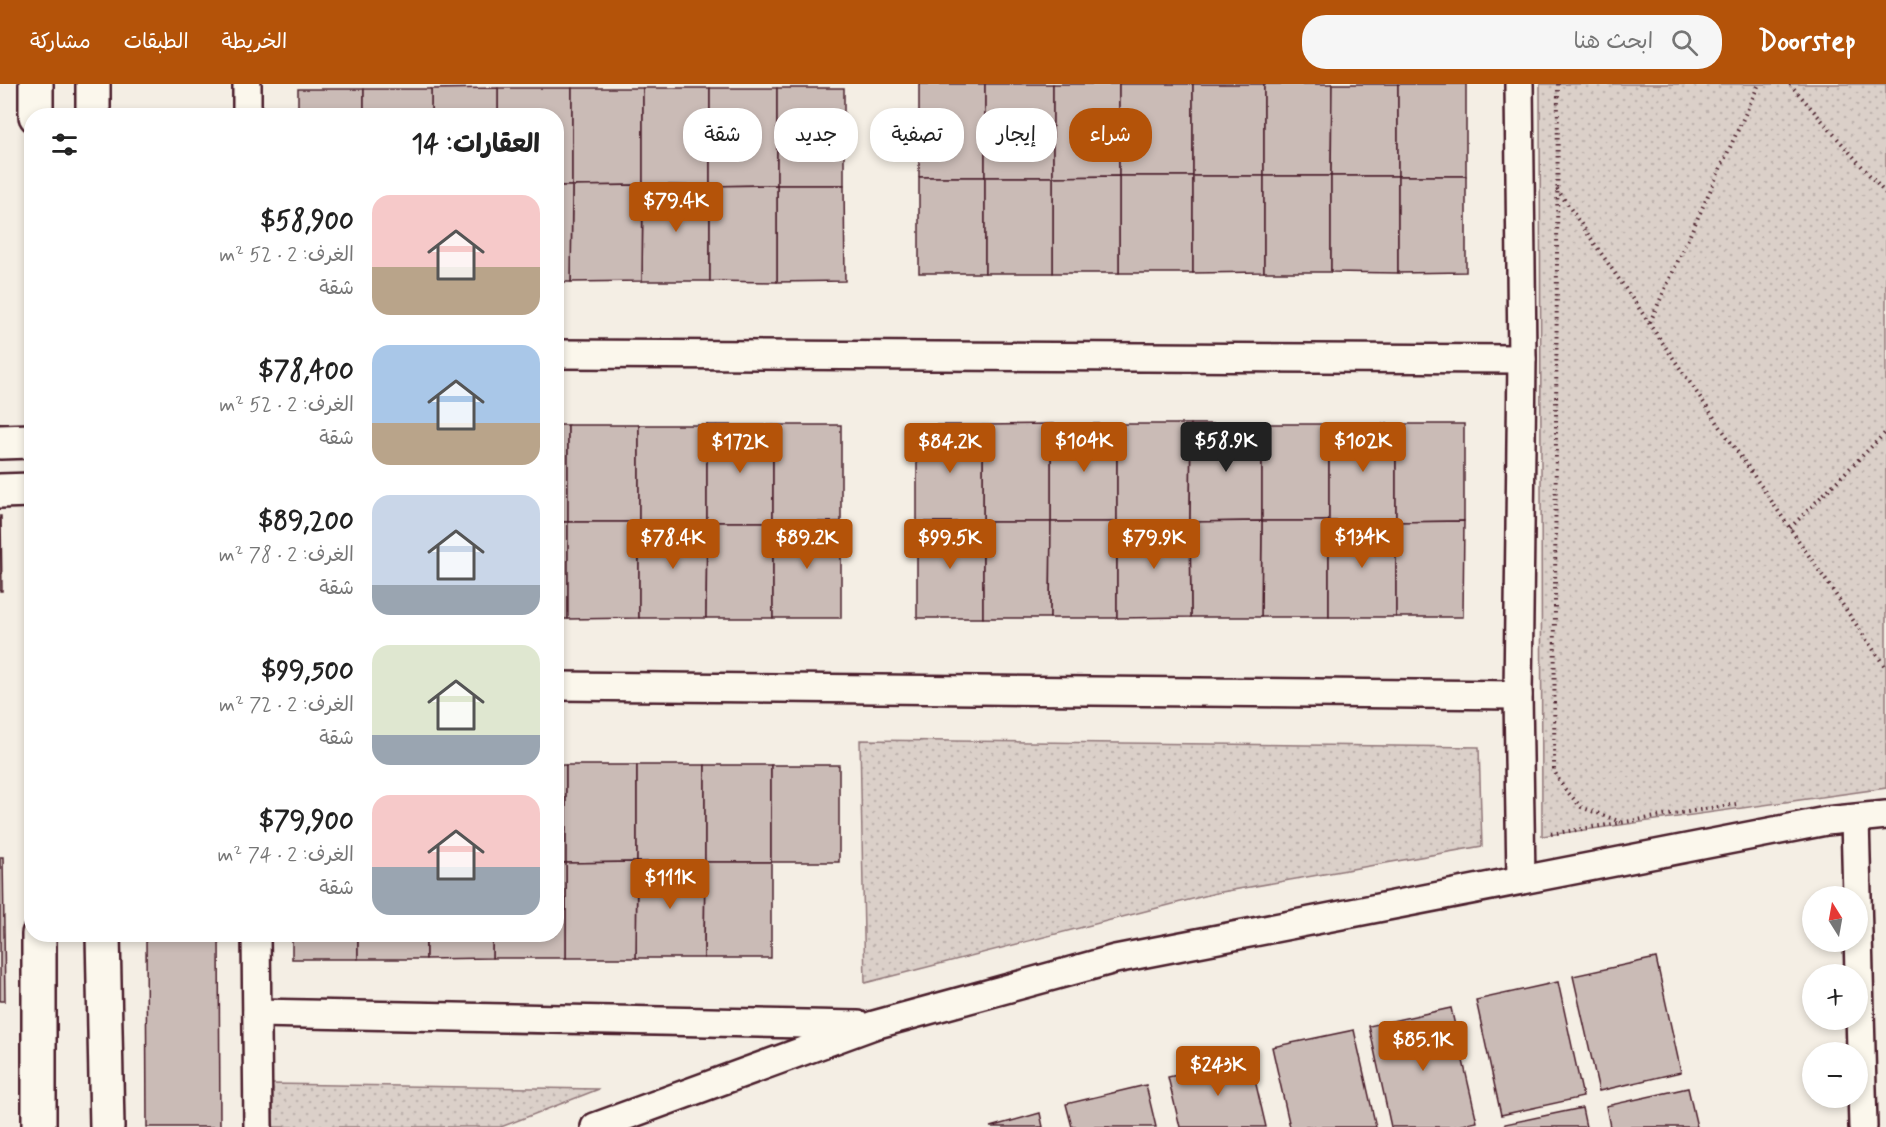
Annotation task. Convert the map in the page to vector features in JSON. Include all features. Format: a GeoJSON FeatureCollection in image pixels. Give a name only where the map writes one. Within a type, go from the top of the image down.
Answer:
{"type":"FeatureCollection","features":[{"type":"Feature","properties":{"kind":"street"},"geometry":{"type":"LineString","coordinates":[[36,84],[36,108]]}},
{"type":"Feature","properties":{"kind":"street"},"geometry":{"type":"LineString","coordinates":[[93,84],[93,108]]}},
{"type":"Feature","properties":{"kind":"street"},"geometry":{"type":"LineString","coordinates":[[247,84],[247,108]]}},
{"type":"Feature","properties":{"kind":"street"},"geometry":{"type":"LineString","coordinates":[[1519,84],[1522,359],[1518,695],[1521,880]]}},
{"type":"Feature","properties":{"kind":"street"},"geometry":{"type":"LineString","coordinates":[[564,354],[1522,359]]}},
{"type":"Feature","properties":{"kind":"street"},"geometry":{"type":"LineString","coordinates":[[0,442],[24,441]]}},
{"type":"Feature","properties":{"kind":"street"},"geometry":{"type":"LineString","coordinates":[[0,490],[24,490]]}},
{"type":"Feature","properties":{"kind":"street"},"geometry":{"type":"LineString","coordinates":[[564,687],[1518,695]]}},
{"type":"Feature","properties":{"kind":"street"},"geometry":{"type":"LineString","coordinates":[[595,1127],[874,1025],[1115,959],[1826,821],[1886,815]]}},
{"type":"Feature","properties":{"kind":"street"},"geometry":{"type":"LineString","coordinates":[[1855,819],[1863,1127]]}},
{"type":"Feature","properties":{"kind":"street"},"geometry":{"type":"LineString","coordinates":[[39,942],[39,1127]]}},
{"type":"Feature","properties":{"kind":"street"},"geometry":{"type":"LineString","coordinates":[[103,942],[107,1127]]}},
{"type":"Feature","properties":{"kind":"street"},"geometry":{"type":"LineString","coordinates":[[256,942],[258,1127]]}},
{"type":"Feature","properties":{"kind":"street"},"geometry":{"type":"LineString","coordinates":[[256,1013],[874,1025]]}},
{"type":"Feature","properties":{"kind":"path"},"geometry":{"type":"LineString","coordinates":[[1558,84],[1554,771],[1563,788],[1581,807],[1622,822]]}},
{"type":"Feature","properties":{"kind":"path"},"geometry":{"type":"LineString","coordinates":[[1650,323],[1759,84]]}},
{"type":"Feature","properties":{"kind":"path"},"geometry":{"type":"LineString","coordinates":[[1790,84],[1886,194]]}},
{"type":"Feature","properties":{"kind":"path"},"geometry":{"type":"LineString","coordinates":[[1557,189],[1886,668]]}},
{"type":"Feature","properties":{"kind":"path"},"geometry":{"type":"LineString","coordinates":[[1790,528],[1886,432]]}},
{"type":"Feature","properties":{"kind":"path"},"geometry":{"type":"LineString","coordinates":[[1521,840],[1746,803]]}},
{"type":"Feature","properties":{"kind":"shaded area"},"geometry":{"type":"Polygon","coordinates":[[[1540,84],[1886,84],[1886,788],[1542,836],[1540,84]]]}},
{"type":"Feature","properties":{"kind":"shaded area"},"geometry":{"type":"Polygon","coordinates":[[[860,740],[1479,747],[1482,846],[1216,893],[865,983],[860,740]]]}},
{"type":"Feature","properties":{"kind":"shaded area"},"geometry":{"type":"Polygon","coordinates":[[[271,1084],[599,1089],[501,1127],[271,1127],[271,1084]]]}},
{"type":"Feature","properties":{"kind":"building"},"geometry":{"type":"Polygon","coordinates":[[[919,84],[985,84],[985,108],[976,108],[976,162],[985,162],[985,177],[919,177],[919,162],[964,162],[964,108],[919,108],[919,84]]]}},
{"type":"Feature","properties":{"kind":"building"},"geometry":{"type":"Polygon","coordinates":[[[985,84],[1053,84],[1053,108],[985,108],[985,84]]]}},
{"type":"Feature","properties":{"kind":"building"},"geometry":{"type":"Polygon","coordinates":[[[1053,84],[1119,84],[1119,108],[1069,108],[1069,162],[1119,162],[1119,176],[1053,177],[1053,162],[1057,162],[1057,108],[1053,108],[1053,84]]]}},
{"type":"Feature","properties":{"kind":"building"},"geometry":{"type":"Polygon","coordinates":[[[1119,84],[1193,84],[1193,176],[1119,176],[1119,162],[1152,162],[1152,108],[1119,108],[1119,84]]]}},
{"type":"Feature","properties":{"kind":"building"},"geometry":{"type":"Polygon","coordinates":[[[1193,84],[1264,84],[1264,176],[1193,176],[1193,84]]]}},
{"type":"Feature","properties":{"kind":"building"},"geometry":{"type":"Polygon","coordinates":[[[1264,84],[1332,84],[1331,176],[1264,176],[1264,84]]]}},
{"type":"Feature","properties":{"kind":"building"},"geometry":{"type":"Polygon","coordinates":[[[1332,84],[1398,84],[1398,176],[1331,176],[1332,84]]]}},
{"type":"Feature","properties":{"kind":"building"},"geometry":{"type":"Polygon","coordinates":[[[1398,84],[1466,84],[1466,176],[1398,176],[1398,84]]]}},
{"type":"Feature","properties":{"kind":"building"},"geometry":{"type":"Polygon","coordinates":[[[498,88],[572,88],[572,186],[564,186],[564,108],[498,108],[498,88]]]}},
{"type":"Feature","properties":{"kind":"building"},"geometry":{"type":"Polygon","coordinates":[[[498,88],[498,108],[431,108],[431,89],[498,88]]]}},
{"type":"Feature","properties":{"kind":"building"},"geometry":{"type":"Polygon","coordinates":[[[572,88],[643,88],[643,185],[572,186],[572,88]]]}},
{"type":"Feature","properties":{"kind":"building"},"geometry":{"type":"Polygon","coordinates":[[[643,88],[710,88],[710,108],[683,108],[683,162],[710,162],[710,186],[643,185],[643,88]]]}},
{"type":"Feature","properties":{"kind":"building"},"geometry":{"type":"Polygon","coordinates":[[[710,88],[777,88],[777,108],[774,108],[774,162],[777,162],[777,185],[710,186],[710,162],[762,162],[762,108],[710,108],[710,88]]]}},
{"type":"Feature","properties":{"kind":"building"},"geometry":{"type":"Polygon","coordinates":[[[777,88],[844,88],[844,108],[777,108],[777,88]]]}},
{"type":"Feature","properties":{"kind":"building"},"geometry":{"type":"Polygon","coordinates":[[[298,89],[364,89],[364,108],[298,108],[298,89]]]}},
{"type":"Feature","properties":{"kind":"building"},"geometry":{"type":"Polygon","coordinates":[[[364,89],[431,89],[431,108],[364,108],[364,89]]]}},
{"type":"Feature","properties":{"kind":"building"},"geometry":{"type":"Polygon","coordinates":[[[777,162],[844,162],[844,185],[777,185],[777,162]]]}},
{"type":"Feature","properties":{"kind":"building"},"geometry":{"type":"Polygon","coordinates":[[[985,162],[1053,162],[1053,177],[985,177],[985,162]]]}},
{"type":"Feature","properties":{"kind":"building"},"geometry":{"type":"Polygon","coordinates":[[[1119,176],[1193,176],[1193,273],[1119,273],[1119,176]]]}},
{"type":"Feature","properties":{"kind":"building"},"geometry":{"type":"Polygon","coordinates":[[[1119,176],[1119,273],[1053,273],[1053,177],[1119,176]]]}},
{"type":"Feature","properties":{"kind":"building"},"geometry":{"type":"Polygon","coordinates":[[[1193,176],[1264,176],[1264,272],[1193,273],[1193,176]]]}},
{"type":"Feature","properties":{"kind":"building"},"geometry":{"type":"Polygon","coordinates":[[[1264,176],[1331,176],[1331,272],[1264,272],[1264,176]]]}},
{"type":"Feature","properties":{"kind":"building"},"geometry":{"type":"Polygon","coordinates":[[[1331,176],[1398,176],[1398,273],[1331,272],[1331,176]]]}},
{"type":"Feature","properties":{"kind":"building"},"geometry":{"type":"Polygon","coordinates":[[[1398,176],[1466,176],[1466,272],[1398,273],[1398,176]]]}},
{"type":"Feature","properties":{"kind":"building"},"geometry":{"type":"Polygon","coordinates":[[[919,177],[985,177],[985,273],[919,273],[919,177]]]}},
{"type":"Feature","properties":{"kind":"building"},"geometry":{"type":"Polygon","coordinates":[[[985,177],[1053,177],[1053,273],[985,273],[985,177]]]}},
{"type":"Feature","properties":{"kind":"building"},"geometry":{"type":"Polygon","coordinates":[[[643,185],[710,186],[710,281],[642,281],[643,185]]]}},
{"type":"Feature","properties":{"kind":"building"},"geometry":{"type":"Polygon","coordinates":[[[643,185],[642,281],[571,282],[572,186],[643,185]]]}},
{"type":"Feature","properties":{"kind":"building"},"geometry":{"type":"Polygon","coordinates":[[[777,185],[844,185],[845,281],[777,282],[777,185]]]}},
{"type":"Feature","properties":{"kind":"building"},"geometry":{"type":"Polygon","coordinates":[[[777,185],[777,282],[710,281],[710,186],[777,185]]]}},
{"type":"Feature","properties":{"kind":"building"},"geometry":{"type":"Polygon","coordinates":[[[564,186],[572,186],[571,282],[564,282],[564,186]]]}},
{"type":"Feature","properties":{"kind":"building"},"geometry":{"type":"Polygon","coordinates":[[[1051,424],[1117,424],[1117,522],[1051,522],[1051,424]]]}},
{"type":"Feature","properties":{"kind":"building"},"geometry":{"type":"Polygon","coordinates":[[[1051,424],[1051,522],[983,522],[983,425],[1051,424]]]}},
{"type":"Feature","properties":{"kind":"building"},"geometry":{"type":"Polygon","coordinates":[[[1117,424],[1191,424],[1190,522],[1117,522],[1117,424]]]}},
{"type":"Feature","properties":{"kind":"building"},"geometry":{"type":"Polygon","coordinates":[[[1191,424],[1262,424],[1262,521],[1190,522],[1191,424]]]}},
{"type":"Feature","properties":{"kind":"building"},"geometry":{"type":"Polygon","coordinates":[[[1262,424],[1329,424],[1329,521],[1262,521],[1262,424]]]}},
{"type":"Feature","properties":{"kind":"building"},"geometry":{"type":"Polygon","coordinates":[[[1329,424],[1396,424],[1396,522],[1329,521],[1329,424]]]}},
{"type":"Feature","properties":{"kind":"building"},"geometry":{"type":"Polygon","coordinates":[[[1396,424],[1464,424],[1464,521],[1396,522],[1396,424]]]}},
{"type":"Feature","properties":{"kind":"building"},"geometry":{"type":"Polygon","coordinates":[[[564,425],[568,425],[568,522],[564,522],[564,425]]]}},
{"type":"Feature","properties":{"kind":"building"},"geometry":{"type":"Polygon","coordinates":[[[568,425],[639,425],[639,522],[568,522],[568,425]]]}},
{"type":"Feature","properties":{"kind":"building"},"geometry":{"type":"Polygon","coordinates":[[[639,425],[707,425],[707,522],[639,522],[639,425]]]}},
{"type":"Feature","properties":{"kind":"building"},"geometry":{"type":"Polygon","coordinates":[[[707,425],[773,425],[773,522],[707,522],[707,425]]]}},
{"type":"Feature","properties":{"kind":"building"},"geometry":{"type":"Polygon","coordinates":[[[773,425],[841,425],[841,522],[773,522],[773,425]]]}},
{"type":"Feature","properties":{"kind":"building"},"geometry":{"type":"Polygon","coordinates":[[[917,425],[983,425],[983,522],[917,522],[917,425]]]}},
{"type":"Feature","properties":{"kind":"building"},"geometry":{"type":"Polygon","coordinates":[[[1,516],[2,591],[0,591],[1,516]]]}},
{"type":"Feature","properties":{"kind":"building"},"geometry":{"type":"Polygon","coordinates":[[[1262,521],[1329,521],[1329,617],[1261,617],[1262,521]]]}},
{"type":"Feature","properties":{"kind":"building"},"geometry":{"type":"Polygon","coordinates":[[[1262,521],[1261,617],[1191,617],[1190,522],[1262,521]]]}},
{"type":"Feature","properties":{"kind":"building"},"geometry":{"type":"Polygon","coordinates":[[[1329,521],[1396,522],[1396,617],[1329,617],[1329,521]]]}},
{"type":"Feature","properties":{"kind":"building"},"geometry":{"type":"Polygon","coordinates":[[[1464,521],[1463,617],[1396,617],[1396,522],[1464,521]]]}},
{"type":"Feature","properties":{"kind":"building"},"geometry":{"type":"Polygon","coordinates":[[[564,522],[568,522],[568,619],[564,619],[564,522]]]}},
{"type":"Feature","properties":{"kind":"building"},"geometry":{"type":"Polygon","coordinates":[[[568,522],[639,522],[639,618],[568,619],[568,522]]]}},
{"type":"Feature","properties":{"kind":"building"},"geometry":{"type":"Polygon","coordinates":[[[639,522],[707,522],[706,618],[639,618],[639,522]]]}},
{"type":"Feature","properties":{"kind":"building"},"geometry":{"type":"Polygon","coordinates":[[[707,522],[773,522],[773,618],[706,618],[707,522]]]}},
{"type":"Feature","properties":{"kind":"building"},"geometry":{"type":"Polygon","coordinates":[[[773,522],[841,522],[841,618],[773,618],[773,522]]]}},
{"type":"Feature","properties":{"kind":"building"},"geometry":{"type":"Polygon","coordinates":[[[917,522],[983,522],[983,618],[917,618],[917,522]]]}},
{"type":"Feature","properties":{"kind":"building"},"geometry":{"type":"Polygon","coordinates":[[[983,522],[1051,522],[1050,618],[983,618],[983,522]]]}},
{"type":"Feature","properties":{"kind":"building"},"geometry":{"type":"Polygon","coordinates":[[[1051,522],[1117,522],[1117,618],[1050,618],[1051,522]]]}},
{"type":"Feature","properties":{"kind":"building"},"geometry":{"type":"Polygon","coordinates":[[[1117,522],[1190,522],[1191,617],[1117,618],[1117,522]]]}},
{"type":"Feature","properties":{"kind":"building"},"geometry":{"type":"Polygon","coordinates":[[[564,765],[566,765],[566,863],[564,863],[564,765]]]}},
{"type":"Feature","properties":{"kind":"building"},"geometry":{"type":"Polygon","coordinates":[[[566,765],[637,765],[637,862],[566,863],[566,765]]]}},
{"type":"Feature","properties":{"kind":"building"},"geometry":{"type":"Polygon","coordinates":[[[637,765],[705,765],[705,862],[637,862],[637,765]]]}},
{"type":"Feature","properties":{"kind":"building"},"geometry":{"type":"Polygon","coordinates":[[[705,765],[771,765],[771,862],[705,862],[705,765]]]}},
{"type":"Feature","properties":{"kind":"building"},"geometry":{"type":"Polygon","coordinates":[[[771,765],[839,765],[839,862],[771,862],[771,765]]]}},
{"type":"Feature","properties":{"kind":"building"},"geometry":{"type":"Polygon","coordinates":[[[0,857],[3,857],[5,1001],[0,1001],[0,857]]]}},
{"type":"Feature","properties":{"kind":"building"},"geometry":{"type":"Polygon","coordinates":[[[637,862],[705,862],[704,958],[636,958],[637,862]]]}},
{"type":"Feature","properties":{"kind":"building"},"geometry":{"type":"Polygon","coordinates":[[[637,862],[636,958],[566,958],[566,863],[637,862]]]}},
{"type":"Feature","properties":{"kind":"building"},"geometry":{"type":"Polygon","coordinates":[[[705,862],[771,862],[771,958],[704,958],[705,862]]]}},
{"type":"Feature","properties":{"kind":"building"},"geometry":{"type":"Polygon","coordinates":[[[564,863],[566,863],[566,958],[492,958],[492,942],[564,942],[564,863]]]}},
{"type":"Feature","properties":{"kind":"building"},"geometry":{"type":"Polygon","coordinates":[[[146,942],[219,942],[220,1127],[147,1127],[146,942]]]}},
{"type":"Feature","properties":{"kind":"building"},"geometry":{"type":"Polygon","coordinates":[[[292,942],[358,942],[358,959],[292,959],[292,942]]]}},
{"type":"Feature","properties":{"kind":"building"},"geometry":{"type":"Polygon","coordinates":[[[358,942],[426,942],[426,959],[358,959],[358,942]]]}},
{"type":"Feature","properties":{"kind":"building"},"geometry":{"type":"Polygon","coordinates":[[[426,942],[492,942],[492,958],[426,959],[426,942]]]}},
{"type":"Feature","properties":{"kind":"building"},"geometry":{"type":"Polygon","coordinates":[[[1656,958],[1681,1072],[1599,1091],[1573,976],[1656,958]]]}},
{"type":"Feature","properties":{"kind":"building"},"geometry":{"type":"Polygon","coordinates":[[[1558,982],[1583,1097],[1501,1115],[1476,1000],[1558,982]]]}},
{"type":"Feature","properties":{"kind":"building"},"geometry":{"type":"Polygon","coordinates":[[[1451,1008],[1477,1122],[1453,1127],[1391,1127],[1369,1026],[1451,1008]]]}},
{"type":"Feature","properties":{"kind":"building"},"geometry":{"type":"Polygon","coordinates":[[[1354,1030],[1376,1127],[1290,1127],[1272,1047],[1354,1030]]]}},
{"type":"Feature","properties":{"kind":"building"},"geometry":{"type":"Polygon","coordinates":[[[1250,1059],[1266,1127],[1180,1127],[1168,1077],[1250,1059]]]}},
{"type":"Feature","properties":{"kind":"building"},"geometry":{"type":"Polygon","coordinates":[[[1146,1085],[1156,1127],[1072,1127],[1066,1104],[1146,1085]]]}},
{"type":"Feature","properties":{"kind":"building"},"geometry":{"type":"Polygon","coordinates":[[[1688,1088],[1697,1127],[1610,1127],[1606,1106],[1688,1088]]]}},
{"type":"Feature","properties":{"kind":"building"},"geometry":{"type":"Polygon","coordinates":[[[1582,1108],[1586,1127],[1505,1127],[1505,1124],[1582,1108]]]}},
{"type":"Feature","properties":{"kind":"building"},"geometry":{"type":"Polygon","coordinates":[[[1040,1113],[1043,1127],[990,1127],[1040,1113]]]}}]}
